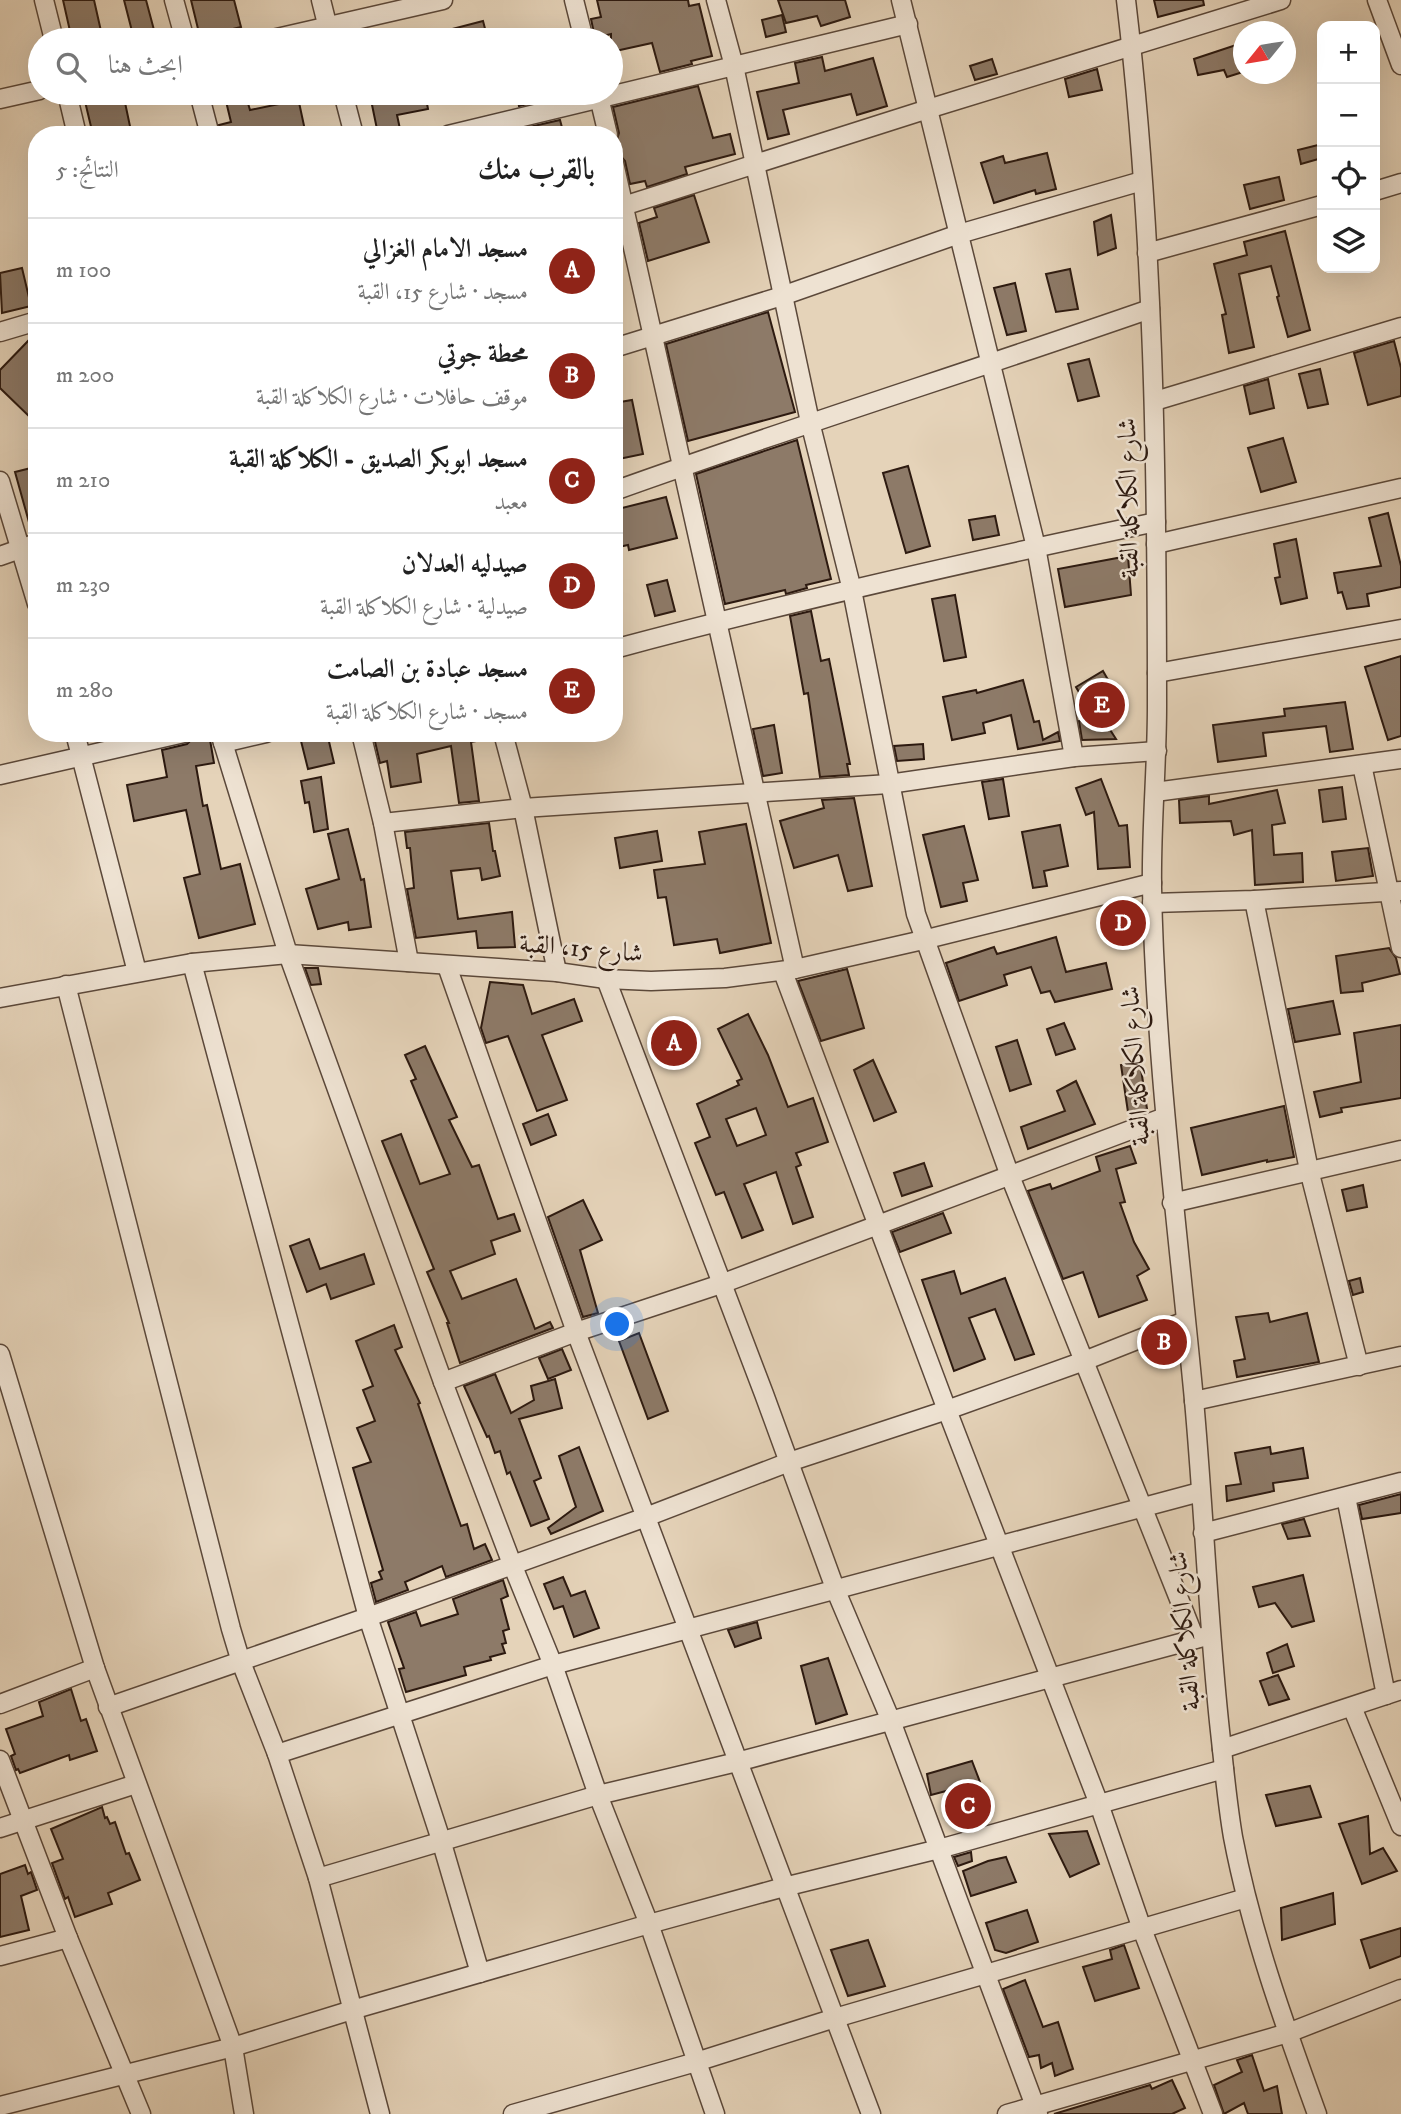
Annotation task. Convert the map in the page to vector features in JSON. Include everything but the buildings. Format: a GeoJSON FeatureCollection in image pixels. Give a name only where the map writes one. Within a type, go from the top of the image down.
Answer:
{"type":"FeatureCollection","features":[{"type":"Feature","properties":{"kind":"street"},"geometry":{"type":"LineString","coordinates":[[44,0],[51,28]]}},
{"type":"Feature","properties":{"kind":"street"},"geometry":{"type":"LineString","coordinates":[[174,0],[182,28]]}},
{"type":"Feature","properties":{"kind":"street"},"geometry":{"type":"LineString","coordinates":[[321,0],[328,28]]}},
{"type":"Feature","properties":{"kind":"street"},"geometry":{"type":"LineString","coordinates":[[346,28],[443,0]]}},
{"type":"Feature","properties":{"kind":"street"},"geometry":{"type":"LineString","coordinates":[[574,0],[581,28]]}},
{"type":"Feature","properties":{"kind":"street"},"geometry":{"type":"LineString","coordinates":[[318,1878],[598,1796],[737,1762],[1202,1637],[1142,1509],[1010,1176],[923,940],[888,784],[852,590],[810,422],[734,66],[716,0]]}},
{"type":"Feature","properties":{"kind":"street"},"geometry":{"type":"LineString","coordinates":[[901,0],[1035,547],[1074,757]]}},
{"type":"Feature","properties":{"kind":"street","name":"شارع الكلاكلة القبة"},"geometry":{"type":"LineString","coordinates":[[1126,0],[1142,181],[1154,401],[1157,751],[1152,903],[1165,1117],[1194,1401],[1203,1533],[1202,1637],[1246,1898],[1288,2033],[1317,2114]]}},
{"type":"Feature","properties":{"kind":"street"},"geometry":{"type":"LineString","coordinates":[[623,207],[928,108],[1281,0]]}},
{"type":"Feature","properties":{"kind":"street"},"geometry":{"type":"LineString","coordinates":[[1377,0],[1401,65]]}},
{"type":"Feature","properties":{"kind":"street"},"geometry":{"type":"LineString","coordinates":[[623,90],[908,24]]}},
{"type":"Feature","properties":{"kind":"street"},"geometry":{"type":"LineString","coordinates":[[0,99],[28,93]]}},
{"type":"Feature","properties":{"kind":"street"},"geometry":{"type":"LineString","coordinates":[[70,105],[75,126]]}},
{"type":"Feature","properties":{"kind":"street"},"geometry":{"type":"LineString","coordinates":[[202,105],[207,126]]}},
{"type":"Feature","properties":{"kind":"street"},"geometry":{"type":"LineString","coordinates":[[346,105],[352,126]]}},
{"type":"Feature","properties":{"kind":"street"},"geometry":{"type":"LineString","coordinates":[[483,126],[563,105]]}},
{"type":"Feature","properties":{"kind":"street"},"geometry":{"type":"LineString","coordinates":[[600,105],[606,126]]}},
{"type":"Feature","properties":{"kind":"street"},"geometry":{"type":"LineString","coordinates":[[623,345],[782,296],[959,234],[1142,181]]}},
{"type":"Feature","properties":{"kind":"street"},"geometry":{"type":"LineString","coordinates":[[1380,189],[1401,183]]}},
{"type":"Feature","properties":{"kind":"street"},"geometry":{"type":"LineString","coordinates":[[1147,253],[1317,206]]}},
{"type":"Feature","properties":{"kind":"street"},"geometry":{"type":"LineString","coordinates":[[623,224],[652,336],[757,791],[789,971],[947,1410],[1099,1804],[1142,1929],[1213,2114]]}},
{"type":"Feature","properties":{"kind":"street"},"geometry":{"type":"LineString","coordinates":[[623,488],[810,422],[991,365],[1150,309]]}},
{"type":"Feature","properties":{"kind":"street"},"geometry":{"type":"LineString","coordinates":[[0,332],[28,324]]}},
{"type":"Feature","properties":{"kind":"street"},"geometry":{"type":"LineString","coordinates":[[1154,401],[1401,327]]}},
{"type":"Feature","properties":{"kind":"street"},"geometry":{"type":"LineString","coordinates":[[0,481],[28,544]]}},
{"type":"Feature","properties":{"kind":"street"},"geometry":{"type":"LineString","coordinates":[[1156,544],[1401,488]]}},
{"type":"Feature","properties":{"kind":"street"},"geometry":{"type":"LineString","coordinates":[[623,647],[718,621],[1035,547],[1156,522]]}},
{"type":"Feature","properties":{"kind":"street"},"geometry":{"type":"LineString","coordinates":[[0,556],[28,546]]}},
{"type":"Feature","properties":{"kind":"street"},"geometry":{"type":"LineString","coordinates":[[1157,673],[1401,629]]}},
{"type":"Feature","properties":{"kind":"street"},"geometry":{"type":"LineString","coordinates":[[78,742],[137,972]]}},
{"type":"Feature","properties":{"kind":"street"},"geometry":{"type":"LineString","coordinates":[[0,775],[147,742]]}},
{"type":"Feature","properties":{"kind":"street"},"geometry":{"type":"LineString","coordinates":[[223,742],[288,954],[443,1382],[553,1665],[598,1796],[649,1924],[715,2114]]}},
{"type":"Feature","properties":{"kind":"street"},"geometry":{"type":"LineString","coordinates":[[363,742],[383,823],[409,962]]}},
{"type":"Feature","properties":{"kind":"street"},"geometry":{"type":"LineString","coordinates":[[505,742],[523,807],[557,972]]}},
{"type":"Feature","properties":{"kind":"street"},"geometry":{"type":"LineString","coordinates":[[383,823],[523,807],[888,784],[1074,757],[1157,751]]}},
{"type":"Feature","properties":{"kind":"street"},"geometry":{"type":"LineString","coordinates":[[1155,793],[1401,760]]}},
{"type":"Feature","properties":{"kind":"street"},"geometry":{"type":"LineString","coordinates":[[1362,765],[1395,892],[1401,947]]}},
{"type":"Feature","properties":{"kind":"street","name":"شارع 15، القبة"},"geometry":{"type":"LineString","coordinates":[[0,998],[192,963],[288,954],[557,972],[606,979],[676,980],[789,971],[1152,883]]}},
{"type":"Feature","properties":{"kind":"street"},"geometry":{"type":"LineString","coordinates":[[1152,903],[1395,892]]}},
{"type":"Feature","properties":{"kind":"street"},"geometry":{"type":"LineString","coordinates":[[1254,900],[1309,1170],[1359,1366]]}},
{"type":"Feature","properties":{"kind":"street"},"geometry":{"type":"LineString","coordinates":[[192,963],[368,1617],[441,1840],[480,1973]]}},
{"type":"Feature","properties":{"kind":"street"},"geometry":{"type":"LineString","coordinates":[[447,966],[576,1332],[871,2114]]}},
{"type":"Feature","properties":{"kind":"street"},"geometry":{"type":"LineString","coordinates":[[606,979],[836,1591],[891,1721],[1036,2110]]}},
{"type":"Feature","properties":{"kind":"street"},"geometry":{"type":"LineString","coordinates":[[65,985],[215,1570],[241,1661],[277,1754],[318,1878],[380,2114]]}},
{"type":"Feature","properties":{"kind":"street"},"geometry":{"type":"LineString","coordinates":[[443,1382],[576,1332],[721,1284],[1165,1117]]}},
{"type":"Feature","properties":{"kind":"street"},"geometry":{"type":"LineString","coordinates":[[1172,1203],[1401,1150]]}},
{"type":"Feature","properties":{"kind":"street"},"geometry":{"type":"LineString","coordinates":[[108,1707],[646,1517],[789,1462],[1084,1361],[1185,1321]]}},
{"type":"Feature","properties":{"kind":"street"},"geometry":{"type":"LineString","coordinates":[[0,1354],[94,1668],[233,2046],[244,2114]]}},
{"type":"Feature","properties":{"kind":"street"},"geometry":{"type":"LineString","coordinates":[[1194,1401],[1401,1356]]}},
{"type":"Feature","properties":{"kind":"street"},"geometry":{"type":"LineString","coordinates":[[1203,1533],[1401,1482]]}},
{"type":"Feature","properties":{"kind":"street"},"geometry":{"type":"LineString","coordinates":[[277,1754],[553,1665],[1200,1492]]}},
{"type":"Feature","properties":{"kind":"street"},"geometry":{"type":"LineString","coordinates":[[1222,1749],[1394,1693],[1346,1497]]}},
{"type":"Feature","properties":{"kind":"street"},"geometry":{"type":"LineString","coordinates":[[0,1704],[94,1668]]}},
{"type":"Feature","properties":{"kind":"street"},"geometry":{"type":"LineString","coordinates":[[1352,1707],[1401,1826]]}},
{"type":"Feature","properties":{"kind":"street"},"geometry":{"type":"LineString","coordinates":[[0,1760],[68,1938],[141,2114]]}},
{"type":"Feature","properties":{"kind":"street"},"geometry":{"type":"LineString","coordinates":[[0,2106],[233,2046],[784,1886],[939,1849],[1224,1769]]}},
{"type":"Feature","properties":{"kind":"street"},"geometry":{"type":"LineString","coordinates":[[0,1828],[136,1783]]}},
{"type":"Feature","properties":{"kind":"street"},"geometry":{"type":"LineString","coordinates":[[513,2114],[1246,1898]]}},
{"type":"Feature","properties":{"kind":"street"},"geometry":{"type":"LineString","coordinates":[[0,1956],[68,1938]]}},
{"type":"Feature","properties":{"kind":"street"},"geometry":{"type":"LineString","coordinates":[[1007,2114],[1036,2110],[1191,2060],[1288,2033],[1401,1989]]}},
{"type":"Feature","properties":{"kind":"place","name":"مسجد عبادة بن الصامت"},"geometry":{"type":"Point","coordinates":[1102,705]}},
{"type":"Feature","properties":{"kind":"place","name":"صيدليه العدلان"},"geometry":{"type":"Point","coordinates":[1123,923]}},
{"type":"Feature","properties":{"kind":"place","name":"مسجد الامام الغزالي"},"geometry":{"type":"Point","coordinates":[674,1043]}},
{"type":"Feature","properties":{"kind":"place","name":"محطة جوتي"},"geometry":{"type":"Point","coordinates":[1164,1342]}},
{"type":"Feature","properties":{"kind":"place","name":"مسجد ابوبكر الصديق - الكلاكلة القبة"},"geometry":{"type":"Point","coordinates":[968,1806]}}]}
